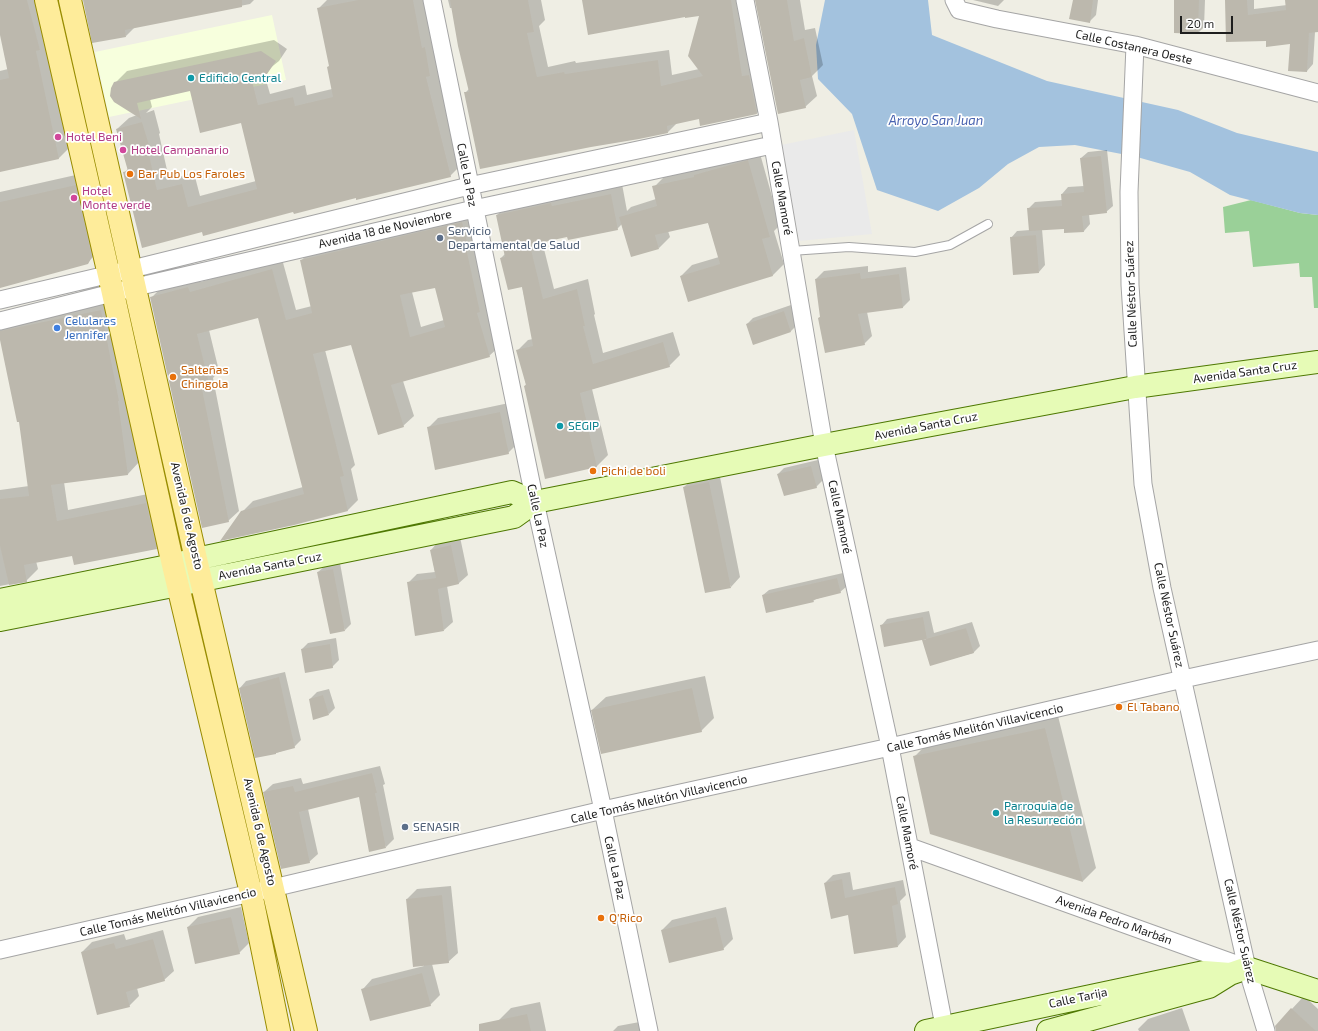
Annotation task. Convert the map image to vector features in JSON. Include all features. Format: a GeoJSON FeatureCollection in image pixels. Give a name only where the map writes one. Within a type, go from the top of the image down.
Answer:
{"type":"FeatureCollection","features":[{"type":"Feature","properties":{"kind":"main road","name":"Avenida 6 de Agosto"},"geometry":{"type":"LineString","coordinates":[[46,0],[111,284],[175,575],[251,893],[280,1031]]}},
{"type":"Feature","properties":{"kind":"main road","name":"Avenida 6 de Agosto"},"geometry":{"type":"LineString","coordinates":[[70,0],[134,278],[196,559],[306,1031]]}},
{"type":"Feature","properties":{"kind":"main road","name":"Avenida Santa Cruz"},"geometry":{"type":"LineString","coordinates":[[0,600],[175,575],[201,580],[514,517],[535,502],[824,445],[1135,387],[1318,362]]}},
{"type":"Feature","properties":{"kind":"main road","name":"Avenida Santa Cruz"},"geometry":{"type":"LineString","coordinates":[[0,620],[175,575],[196,559],[512,492],[535,502]]}},
{"type":"Feature","properties":{"kind":"main road","name":"Avenida Pedro Marbán"},"geometry":{"type":"LineString","coordinates":[[1239,971],[1318,991]]}},
{"type":"Feature","properties":{"kind":"main road","name":"Calle Tarija"},"geometry":{"type":"LineString","coordinates":[[938,1029],[1204,972],[1239,971]]}},
{"type":"Feature","properties":{"kind":"main road","name":"Calle Tarija"},"geometry":{"type":"LineString","coordinates":[[1048,1031],[1209,987],[1239,971]]}},
{"type":"Feature","properties":{"kind":"street","name":"Calle La Paz"},"geometry":{"type":"LineString","coordinates":[[432,0],[535,502],[604,810],[649,1031]]}},
{"type":"Feature","properties":{"kind":"street","name":"Calle Mamoré"},"geometry":{"type":"LineString","coordinates":[[745,0],[769,122],[824,445],[890,747],[910,847],[938,1029]]}},
{"type":"Feature","properties":{"kind":"street","name":"Calle Costanera Oeste"},"geometry":{"type":"LineString","coordinates":[[954,0],[959,10],[1135,46],[1318,93]]}},
{"type":"Feature","properties":{"kind":"street","name":"Calle Néstor Suárez"},"geometry":{"type":"LineString","coordinates":[[1135,46],[1129,192],[1130,285],[1135,387],[1143,484],[1162,588],[1183,680],[1239,971],[1266,1031]]}},
{"type":"Feature","properties":{"kind":"street","name":"Avenida 18 de Noviembre"},"geometry":{"type":"LineString","coordinates":[[0,321],[111,284],[469,186],[769,122]]}},
{"type":"Feature","properties":{"kind":"street","name":"Avenida 18 de Noviembre"},"geometry":{"type":"LineString","coordinates":[[134,278],[474,209],[772,145]]}},
{"type":"Feature","properties":{"kind":"street","name":"Avenida 18 de Noviembre"},"geometry":{"type":"LineString","coordinates":[[0,300],[111,284]]}},
{"type":"Feature","properties":{"kind":"street","name":"Calle Tomás Melitón Villavicencio"},"geometry":{"type":"LineString","coordinates":[[0,950],[273,888],[604,810],[1318,650]]}},
{"type":"Feature","properties":{"kind":"street","name":"Avenida Pedro Marbán"},"geometry":{"type":"LineString","coordinates":[[910,847],[1239,971]]}},
{"type":"Feature","properties":{"kind":"lane"},"geometry":{"type":"LineString","coordinates":[[791,251],[849,246],[915,252],[950,245],[988,224]]}},
{"type":"Feature","properties":{"kind":"shaded area"},"geometry":{"type":"Polygon","coordinates":[[[272,15],[286,80],[109,117],[95,52],[272,15]]]}},
{"type":"Feature","properties":{"kind":"shaded area"},"geometry":{"type":"Polygon","coordinates":[[[854,130],[872,234],[799,241],[781,145],[854,130]]]}},
{"type":"Feature","properties":{"kind":"green space"},"geometry":{"type":"Polygon","coordinates":[[[1251,200],[1300,213],[1318,215],[1318,308],[1314,308],[1312,277],[1300,277],[1299,263],[1253,267],[1249,231],[1225,233],[1223,207],[1251,200]]]}},
{"type":"Feature","properties":{"kind":"water","name":"Arroyo San Juan"},"geometry":{"type":"Polygon","coordinates":[[[825,0],[928,0],[932,35],[1047,81],[1178,110],[1237,133],[1318,152],[1318,215],[1300,213],[1230,195],[1190,172],[1137,157],[1075,145],[1039,147],[1008,164],[979,188],[938,211],[877,190],[852,114],[818,79],[816,45],[825,0]]]}},
{"type":"Feature","properties":{"kind":"building"},"geometry":{"type":"Polygon","coordinates":[[[0,0],[27,0],[40,50],[36,51],[59,159],[0,172],[0,80],[9,78],[0,35],[0,0]]]}},
{"type":"Feature","properties":{"kind":"building"},"geometry":{"type":"Polygon","coordinates":[[[83,0],[242,0],[242,7],[125,30],[126,37],[92,43],[83,0]]]}},
{"type":"Feature","properties":{"kind":"building"},"geometry":{"type":"Polygon","coordinates":[[[358,0],[413,0],[422,48],[425,47],[430,76],[426,77],[451,177],[356,200],[356,198],[294,214],[293,212],[203,236],[202,232],[142,248],[123,172],[128,171],[116,129],[142,122],[149,145],[147,146],[157,190],[182,184],[188,207],[257,189],[241,123],[200,133],[190,91],[137,103],[141,119],[114,102],[110,96],[111,88],[114,82],[261,51],[276,61],[267,74],[251,77],[258,105],[293,97],[295,106],[333,97],[327,67],[329,66],[317,8],[358,0]]]}},
{"type":"Feature","properties":{"kind":"building"},"geometry":{"type":"Polygon","coordinates":[[[450,0],[528,0],[534,32],[527,33],[537,77],[658,60],[661,86],[703,76],[688,56],[699,16],[685,17],[588,35],[582,0],[731,0],[742,76],[749,75],[757,114],[700,126],[699,119],[667,126],[668,133],[480,169],[464,92],[469,92],[458,46],[450,0]]]}},
{"type":"Feature","properties":{"kind":"building"},"geometry":{"type":"Polygon","coordinates":[[[755,0],[787,0],[794,41],[804,38],[812,77],[800,80],[806,108],[778,114],[755,0]]]}},
{"type":"Feature","properties":{"kind":"building"},"geometry":{"type":"Polygon","coordinates":[[[1073,0],[1093,0],[1090,23],[1069,19],[1073,0]]]}},
{"type":"Feature","properties":{"kind":"building"},"geometry":{"type":"Polygon","coordinates":[[[1174,0],[1199,0],[1198,34],[1174,33],[1174,0]]]}},
{"type":"Feature","properties":{"kind":"building"},"geometry":{"type":"Polygon","coordinates":[[[1225,0],[1247,0],[1248,15],[1286,10],[1285,0],[1318,0],[1318,32],[1309,33],[1307,72],[1288,71],[1290,44],[1266,47],[1266,41],[1226,42],[1225,0]]]}},
{"type":"Feature","properties":{"kind":"building"},"geometry":{"type":"Polygon","coordinates":[[[1101,156],[1107,213],[1082,216],[1084,232],[1064,233],[1064,229],[1029,231],[1027,208],[1062,206],[1061,194],[1084,192],[1080,158],[1101,156]]]}},
{"type":"Feature","properties":{"kind":"building"},"geometry":{"type":"Polygon","coordinates":[[[748,160],[770,237],[762,239],[773,276],[688,302],[680,276],[720,264],[708,223],[655,235],[659,249],[631,257],[619,217],[657,206],[652,186],[694,177],[694,175],[748,160]]]}},
{"type":"Feature","properties":{"kind":"building"},"geometry":{"type":"Polygon","coordinates":[[[76,185],[92,257],[88,264],[0,288],[0,202],[76,185]]]}},
{"type":"Feature","properties":{"kind":"building"},"geometry":{"type":"Polygon","coordinates":[[[611,194],[618,230],[568,240],[567,237],[530,245],[543,299],[577,289],[585,326],[583,326],[593,364],[663,342],[670,367],[580,393],[597,467],[545,479],[524,386],[526,385],[516,350],[533,346],[522,287],[508,290],[500,258],[505,257],[496,215],[551,203],[552,206],[611,194]]]}},
{"type":"Feature","properties":{"kind":"building"},"geometry":{"type":"Polygon","coordinates":[[[462,222],[480,312],[477,313],[490,357],[391,385],[404,427],[378,435],[351,345],[313,354],[344,476],[340,477],[348,511],[294,525],[220,541],[241,511],[304,494],[258,318],[197,334],[209,383],[201,384],[229,522],[202,528],[150,297],[188,287],[190,292],[272,269],[286,320],[312,313],[300,260],[462,222]],[[435,288],[400,295],[410,337],[445,327],[435,288]]]}},
{"type":"Feature","properties":{"kind":"building"},"geometry":{"type":"Polygon","coordinates":[[[1036,235],[1039,273],[1013,275],[1010,237],[1036,235]]]}},
{"type":"Feature","properties":{"kind":"building"},"geometry":{"type":"Polygon","coordinates":[[[860,273],[861,279],[899,274],[903,308],[858,314],[865,345],[825,353],[818,318],[820,317],[815,279],[860,273]]]}},
{"type":"Feature","properties":{"kind":"building"},"geometry":{"type":"Polygon","coordinates":[[[101,310],[119,401],[128,475],[51,485],[57,521],[146,503],[157,549],[74,565],[72,556],[24,565],[27,582],[9,585],[0,546],[0,499],[29,496],[19,422],[17,422],[0,340],[0,331],[101,310]]]}},
{"type":"Feature","properties":{"kind":"building"},"geometry":{"type":"Polygon","coordinates":[[[784,311],[791,332],[753,345],[746,324],[784,311]]]}},
{"type":"Feature","properties":{"kind":"building"},"geometry":{"type":"Polygon","coordinates":[[[500,412],[509,454],[435,470],[427,427],[500,412]]]}},
{"type":"Feature","properties":{"kind":"building"},"geometry":{"type":"Polygon","coordinates":[[[811,466],[817,488],[784,496],[777,474],[811,466]]]}},
{"type":"Feature","properties":{"kind":"building"},"geometry":{"type":"Polygon","coordinates":[[[709,482],[731,588],[705,593],[683,487],[709,482]]]}},
{"type":"Feature","properties":{"kind":"building"},"geometry":{"type":"Polygon","coordinates":[[[451,545],[459,584],[438,589],[444,631],[415,636],[407,582],[436,578],[430,550],[451,545]]]}},
{"type":"Feature","properties":{"kind":"building"},"geometry":{"type":"Polygon","coordinates":[[[333,569],[345,631],[330,634],[317,572],[333,569]]]}},
{"type":"Feature","properties":{"kind":"building"},"geometry":{"type":"Polygon","coordinates":[[[837,578],[841,593],[813,600],[814,602],[766,613],[762,595],[837,578]]]}},
{"type":"Feature","properties":{"kind":"building"},"geometry":{"type":"Polygon","coordinates":[[[923,617],[927,639],[884,647],[880,625],[923,617]]]}},
{"type":"Feature","properties":{"kind":"building"},"geometry":{"type":"Polygon","coordinates":[[[966,628],[974,653],[930,666],[922,640],[966,628]]]}},
{"type":"Feature","properties":{"kind":"building"},"geometry":{"type":"Polygon","coordinates":[[[330,644],[333,668],[305,673],[301,649],[330,644]]]}},
{"type":"Feature","properties":{"kind":"building"},"geometry":{"type":"Polygon","coordinates":[[[279,677],[295,748],[276,754],[255,758],[239,688],[279,677]]]}},
{"type":"Feature","properties":{"kind":"building"},"geometry":{"type":"Polygon","coordinates":[[[692,688],[702,732],[601,754],[591,710],[692,688]]]}},
{"type":"Feature","properties":{"kind":"building"},"geometry":{"type":"Polygon","coordinates":[[[323,695],[329,715],[313,720],[309,699],[323,695]]]}},
{"type":"Feature","properties":{"kind":"building","name":"Parroquia de la Resurreción"},"geometry":{"type":"Polygon","coordinates":[[[1045,728],[1083,882],[930,834],[913,756],[1045,728]]]}},
{"type":"Feature","properties":{"kind":"building"},"geometry":{"type":"Polygon","coordinates":[[[372,773],[377,793],[375,793],[386,848],[369,852],[359,797],[299,812],[310,863],[281,869],[263,792],[293,786],[295,792],[372,773]]]}},
{"type":"Feature","properties":{"kind":"building"},"geometry":{"type":"Polygon","coordinates":[[[842,879],[845,898],[895,887],[898,904],[892,906],[898,947],[854,954],[848,915],[831,919],[824,883],[842,879]]]}},
{"type":"Feature","properties":{"kind":"building"},"geometry":{"type":"Polygon","coordinates":[[[442,895],[449,963],[413,967],[406,899],[442,895]]]}},
{"type":"Feature","properties":{"kind":"building"},"geometry":{"type":"Polygon","coordinates":[[[231,917],[240,954],[195,964],[187,927],[231,917]]]}},
{"type":"Feature","properties":{"kind":"building"},"geometry":{"type":"Polygon","coordinates":[[[716,917],[724,950],[669,963],[661,930],[716,917]]]}},
{"type":"Feature","properties":{"kind":"building"},"geometry":{"type":"Polygon","coordinates":[[[153,939],[165,981],[126,992],[130,1007],[97,1015],[81,952],[114,943],[116,949],[153,939]]]}},
{"type":"Feature","properties":{"kind":"building"},"geometry":{"type":"Polygon","coordinates":[[[422,973],[431,1006],[370,1021],[361,989],[422,973]]]}},
{"type":"Feature","properties":{"kind":"building"},"geometry":{"type":"Polygon","coordinates":[[[1291,1008],[1316,1031],[1276,1031],[1275,1026],[1291,1008]]]}},
{"type":"Feature","properties":{"kind":"building"},"geometry":{"type":"Polygon","coordinates":[[[527,1014],[531,1031],[479,1031],[479,1024],[527,1014]]]}},
{"type":"Feature","properties":{"kind":"place","name":"Edificio Central"},"geometry":{"type":"Point","coordinates":[191,78]}},
{"type":"Feature","properties":{"kind":"place","name":"Hotel Beni"},"geometry":{"type":"Point","coordinates":[58,137]}},
{"type":"Feature","properties":{"kind":"place","name":"Hotel Campanario"},"geometry":{"type":"Point","coordinates":[123,150]}},
{"type":"Feature","properties":{"kind":"place","name":"Bar Pub Los Faroles"},"geometry":{"type":"Point","coordinates":[130,174]}},
{"type":"Feature","properties":{"kind":"place","name":"Hotel Monte verde"},"geometry":{"type":"Point","coordinates":[74,198]}},
{"type":"Feature","properties":{"kind":"place","name":"Servicio Departamental de Salud"},"geometry":{"type":"Point","coordinates":[440,238]}},
{"type":"Feature","properties":{"kind":"place","name":"Celulares Jennifer"},"geometry":{"type":"Point","coordinates":[57,328]}},
{"type":"Feature","properties":{"kind":"place","name":"Salteñas Chingola"},"geometry":{"type":"Point","coordinates":[173,377]}},
{"type":"Feature","properties":{"kind":"place","name":"SEGIP"},"geometry":{"type":"Point","coordinates":[560,426]}},
{"type":"Feature","properties":{"kind":"place","name":"Pichi de boli"},"geometry":{"type":"Point","coordinates":[593,471]}},
{"type":"Feature","properties":{"kind":"place","name":"El Tabano"},"geometry":{"type":"Point","coordinates":[1119,707]}},
{"type":"Feature","properties":{"kind":"place","name":"Parroquia de la Resurreción"},"geometry":{"type":"Point","coordinates":[996,813]}},
{"type":"Feature","properties":{"kind":"place","name":"SENASIR"},"geometry":{"type":"Point","coordinates":[405,827]}},
{"type":"Feature","properties":{"kind":"place","name":"Q'Rico"},"geometry":{"type":"Point","coordinates":[601,918]}}]}
